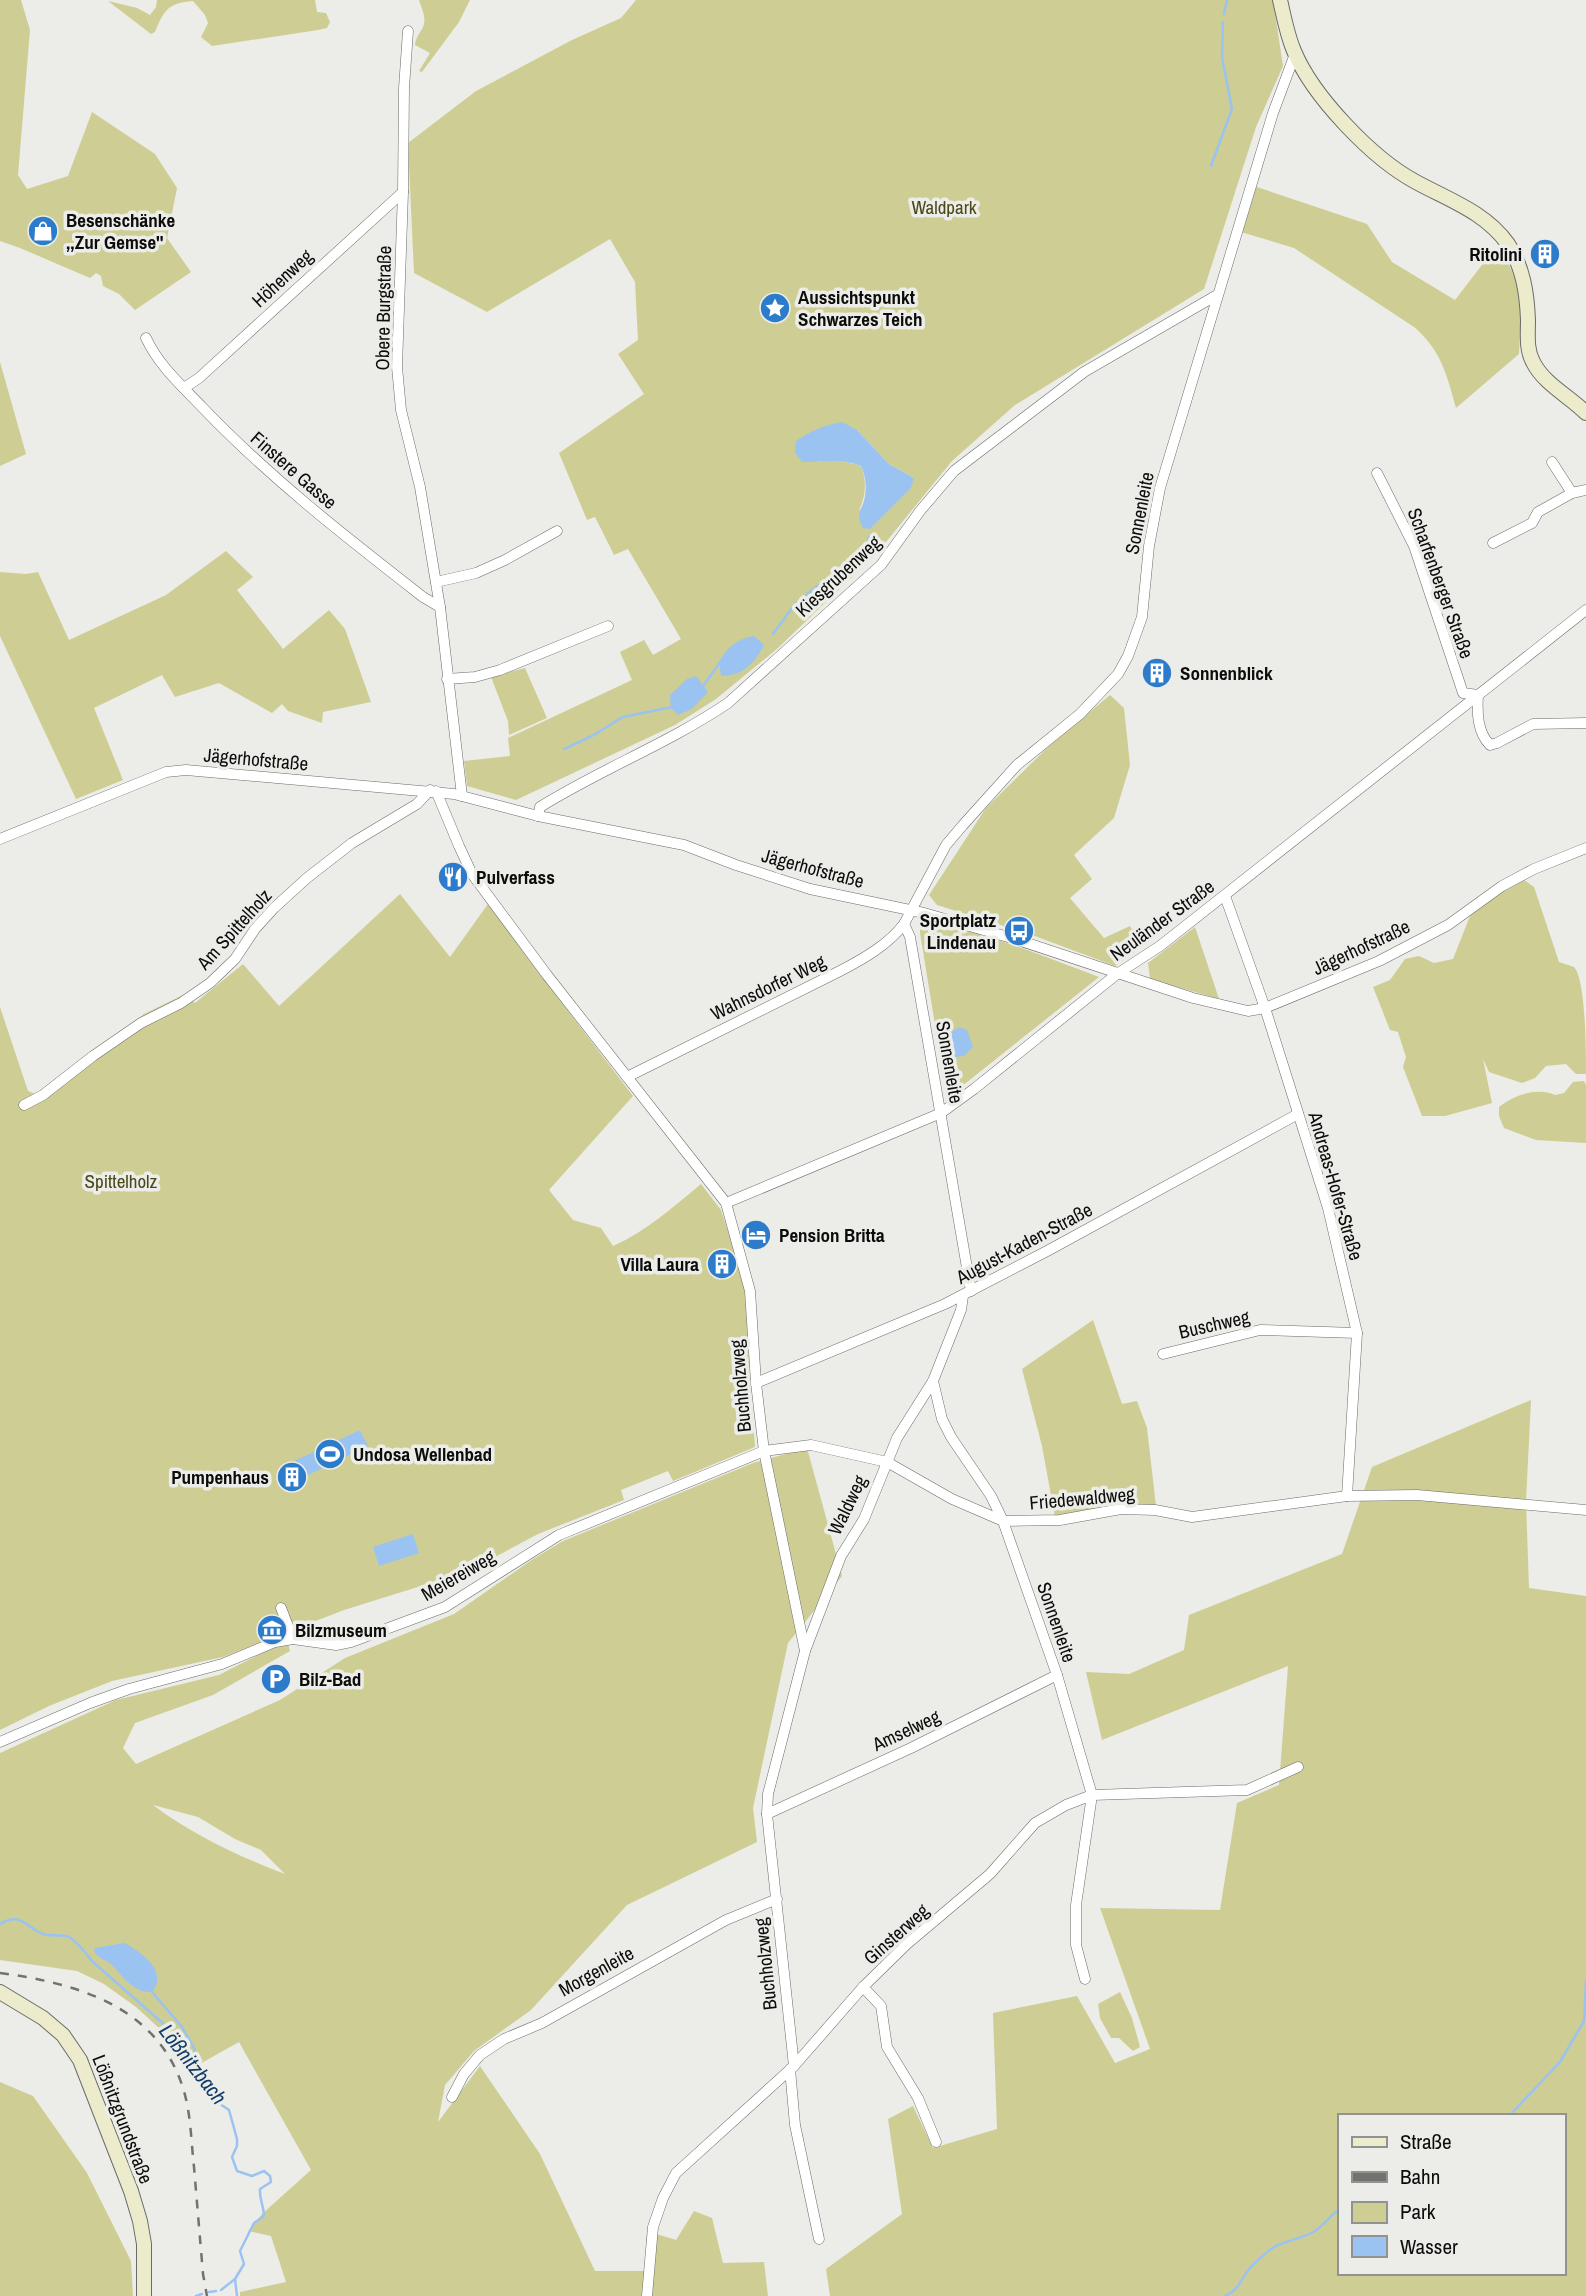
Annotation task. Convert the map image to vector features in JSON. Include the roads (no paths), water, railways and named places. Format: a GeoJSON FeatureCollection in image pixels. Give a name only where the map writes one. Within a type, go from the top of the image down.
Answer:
{"type":"FeatureCollection","features":[{"type":"Feature","properties":{"kind":"street"},"geometry":{"type":"LineString","coordinates":[[1280,0],[1295,54],[1327,101],[1375,155],[1414,181],[1464,206],[1490,223],[1498,232],[1518,262],[1526,286],[1528,347],[1531,359],[1538,372],[1586,413]]}},
{"type":"Feature","properties":{"kind":"street","name":"Obere Burgstraße"},"geometry":{"type":"LineString","coordinates":[[408,31],[403,102],[397,367],[401,410],[420,486],[440,607],[462,796]]}},
{"type":"Feature","properties":{"kind":"street","name":"Sonnenleite"},"geometry":{"type":"LineString","coordinates":[[910,911],[946,845],[963,825],[1017,765],[1103,692],[1128,656],[1142,617],[1149,546],[1160,488],[1273,114],[1295,54]]}},
{"type":"Feature","properties":{"kind":"street","name":"Höhenweg"},"geometry":{"type":"LineString","coordinates":[[184,388],[199,378],[403,192]]}},
{"type":"Feature","properties":{"kind":"street","name":"Kiesgrubenweg"},"geometry":{"type":"LineString","coordinates":[[538,816],[540,807],[578,783],[702,721],[728,703],[881,565],[920,511],[954,471],[1084,372],[1217,295]]}},
{"type":"Feature","properties":{"kind":"street","name":"Finstere Gasse"},"geometry":{"type":"LineString","coordinates":[[146,338],[159,362],[234,441],[300,500],[423,597],[440,607]]}},
{"type":"Feature","properties":{"kind":"street"},"geometry":{"type":"LineString","coordinates":[[1552,462],[1572,493]]}},
{"type":"Feature","properties":{"kind":"street","name":"Scharfenberger Straße"},"geometry":{"type":"LineString","coordinates":[[1377,473],[1413,546],[1463,693],[1478,695]]}},
{"type":"Feature","properties":{"kind":"street"},"geometry":{"type":"LineString","coordinates":[[1493,543],[1532,523],[1538,512],[1572,493],[1586,490]]}},
{"type":"Feature","properties":{"kind":"street"},"geometry":{"type":"LineString","coordinates":[[436,582],[476,573],[557,531]]}},
{"type":"Feature","properties":{"kind":"street","name":"Neuländer Straße"},"geometry":{"type":"LineString","coordinates":[[726,1203],[941,1113],[1117,974],[1160,946],[1586,610]]}},
{"type":"Feature","properties":{"kind":"street"},"geometry":{"type":"LineString","coordinates":[[447,678],[475,677],[500,670],[608,626]]}},
{"type":"Feature","properties":{"kind":"street"},"geometry":{"type":"LineString","coordinates":[[1478,695],[1476,715],[1485,740],[1490,745],[1533,724],[1586,723]]}},
{"type":"Feature","properties":{"kind":"street","name":"Jägerhofstraße"},"geometry":{"type":"LineString","coordinates":[[0,839],[166,772],[186,770],[433,790],[538,816],[684,845],[810,889],[924,913],[1015,939],[1193,998],[1248,1012],[1265,1008],[1379,961],[1448,925],[1502,886],[1534,869],[1586,848]]}},
{"type":"Feature","properties":{"kind":"street","name":"Buchholzweg"},"geometry":{"type":"LineString","coordinates":[[433,790],[472,874],[547,975],[726,1203],[750,1291],[764,1451],[805,1651],[768,1794],[768,1814],[795,2125],[819,2239]]}},
{"type":"Feature","properties":{"kind":"street","name":"Am Spittelholz"},"geometry":{"type":"LineString","coordinates":[[24,1105],[141,1023],[181,1003],[210,983],[235,959],[255,929],[274,908],[307,878],[352,843],[417,804],[433,790]]}},
{"type":"Feature","properties":{"kind":"street","name":"Andreas-Hofer-Straße"},"geometry":{"type":"LineString","coordinates":[[1224,896],[1265,1008],[1328,1208],[1357,1333],[1347,1496]]}},
{"type":"Feature","properties":{"kind":"street","name":"Wahnsdorfer Weg"},"geometry":{"type":"LineString","coordinates":[[627,1077],[840,971],[880,946],[904,924],[910,911]]}},
{"type":"Feature","properties":{"kind":"street","name":"Sonnenleite"},"geometry":{"type":"LineString","coordinates":[[904,924],[910,937],[941,1113],[967,1293],[933,1381],[942,1419],[1003,1521],[1057,1675],[1092,1795],[1076,1905],[1076,1945],[1085,1979]]}},
{"type":"Feature","properties":{"kind":"street","name":"August-Kaden-Straße"},"geometry":{"type":"LineString","coordinates":[[756,1383],[967,1293],[1298,1114]]}},
{"type":"Feature","properties":{"kind":"street","name":"Buschweg"},"geometry":{"type":"LineString","coordinates":[[1163,1354],[1260,1330],[1357,1333]]}},
{"type":"Feature","properties":{"kind":"street","name":"Waldweg"},"geometry":{"type":"LineString","coordinates":[[805,1651],[841,1556],[864,1518],[897,1438],[933,1381]]}},
{"type":"Feature","properties":{"kind":"street","name":"Friedewaldweg"},"geometry":{"type":"LineString","coordinates":[[764,1451],[811,1444],[887,1462],[952,1499],[1003,1521],[1060,1520],[1121,1509],[1155,1510],[1192,1517],[1347,1496],[1417,1495],[1586,1510]]}},
{"type":"Feature","properties":{"kind":"street","name":"Meiereiweg"},"geometry":{"type":"LineString","coordinates":[[0,1742],[90,1703],[129,1689],[222,1664],[275,1642],[293,1639],[337,1645],[445,1607],[559,1535],[764,1451]]}},
{"type":"Feature","properties":{"kind":"street"},"geometry":{"type":"LineString","coordinates":[[281,1608],[293,1639]]}},
{"type":"Feature","properties":{"kind":"street","name":"Amselweg"},"geometry":{"type":"LineString","coordinates":[[768,1814],[1057,1675]]}},
{"type":"Feature","properties":{"kind":"street","name":"Ginsterweg"},"geometry":{"type":"LineString","coordinates":[[648,2296],[653,2227],[663,2198],[676,2173],[792,2068],[863,1987],[907,1944],[990,1874],[1035,1823],[1066,1805],[1092,1795],[1247,1790],[1298,1767]]}},
{"type":"Feature","properties":{"kind":"street","name":"Morgenleite"},"geometry":{"type":"LineString","coordinates":[[452,2097],[464,2074],[480,2055],[491,2047],[542,2023],[726,1920],[776,1899]]}},
{"type":"Feature","properties":{"kind":"street"},"geometry":{"type":"LineString","coordinates":[[863,1987],[881,2006],[887,2047],[918,2098],[936,2143]]}},
{"type":"Feature","properties":{"kind":"street","name":"Lößnitzgrundstraße"},"geometry":{"type":"LineString","coordinates":[[0,1992],[43,2018],[63,2035],[80,2060],[140,2221],[144,2244],[144,2296]]}},
{"type":"Feature","properties":{"kind":"water"},"geometry":{"type":"Polygon","coordinates":[[[842,422],[857,430],[889,464],[914,478],[911,488],[870,529],[863,528],[859,517],[866,488],[861,466],[839,461],[802,462],[795,453],[796,441],[818,429],[842,422]]]}},
{"type":"Feature","properties":{"kind":"water"},"geometry":{"type":"Polygon","coordinates":[[[754,636],[764,645],[752,663],[736,674],[721,676],[719,662],[725,652],[742,639],[754,636]]]}},
{"type":"Feature","properties":{"kind":"water"},"geometry":{"type":"Polygon","coordinates":[[[696,676],[708,692],[692,709],[678,715],[671,708],[670,695],[687,679],[696,676]]]}},
{"type":"Feature","properties":{"kind":"water"},"geometry":{"type":"Polygon","coordinates":[[[959,1027],[967,1030],[973,1047],[964,1056],[954,1057],[947,1035],[959,1027]]]}},
{"type":"Feature","properties":{"kind":"water","name":"Undosa Wellenbad"},"geometry":{"type":"Polygon","coordinates":[[[360,1430],[368,1446],[300,1479],[292,1462],[360,1430]]]}},
{"type":"Feature","properties":{"kind":"water"},"geometry":{"type":"Polygon","coordinates":[[[413,1534],[419,1553],[379,1566],[373,1547],[413,1534]]]}},
{"type":"Feature","properties":{"kind":"water"},"geometry":{"type":"Polygon","coordinates":[[[124,1943],[145,1957],[155,1970],[157,1977],[152,1992],[134,1987],[94,1951],[95,1948],[124,1943]]]}},
{"type":"Feature","properties":{"kind":"waterway"},"geometry":{"type":"LineString","coordinates":[[1224,14],[1227,0]]}},
{"type":"Feature","properties":{"kind":"waterway"},"geometry":{"type":"LineString","coordinates":[[1211,166],[1232,109],[1222,57],[1223,22]]}},
{"type":"Feature","properties":{"kind":"waterway"},"geometry":{"type":"LineString","coordinates":[[773,634],[795,604],[853,562],[866,547],[869,537]]}},
{"type":"Feature","properties":{"kind":"waterway"},"geometry":{"type":"LineString","coordinates":[[701,689],[721,661]]}},
{"type":"Feature","properties":{"kind":"waterway"},"geometry":{"type":"LineString","coordinates":[[564,749],[623,717],[672,707]]}},
{"type":"Feature","properties":{"kind":"waterway","name":"Lößnitzbach"},"geometry":{"type":"LineString","coordinates":[[0,1924],[8,1920],[19,1920],[39,1933],[72,1939],[93,1962],[167,2027],[180,2049],[208,2082],[217,2102],[229,2110],[237,2139],[232,2157],[237,2171],[252,2176],[264,2171],[270,2176],[271,2182],[260,2189],[264,2216],[254,2223],[240,2251],[244,2264],[235,2279],[237,2296]]}},
{"type":"Feature","properties":{"kind":"waterway"},"geometry":{"type":"LineString","coordinates":[[1511,2114],[1560,2062],[1584,2021],[1586,1980]]}},
{"type":"Feature","properties":{"kind":"waterway"},"geometry":{"type":"LineString","coordinates":[[152,1992],[182,2027],[195,2050],[192,2061]]}},
{"type":"Feature","properties":{"kind":"waterway"},"geometry":{"type":"LineString","coordinates":[[1225,2296],[1234,2291],[1250,2268],[1272,2249],[1315,2231],[1338,2210]]}},
{"type":"Feature","properties":{"kind":"waterway"},"geometry":{"type":"LineString","coordinates":[[221,2290],[235,2279]]}},
{"type":"Feature","properties":{"kind":"waterway"},"geometry":{"type":"LineString","coordinates":[[209,2292],[216,2291]]}},
{"type":"Feature","properties":{"kind":"waterway"},"geometry":{"type":"LineString","coordinates":[[196,2296],[202,2294]]}},
{"type":"Feature","properties":{"kind":"railway"},"geometry":{"type":"LineString","coordinates":[[0,1973],[57,1984],[110,2004],[134,2018],[154,2037],[171,2060],[183,2088],[189,2117],[207,2296]]}},
{"type":"Feature","properties":{"kind":"place","name":"Besenschänke ,,Zur Gemse''"},"geometry":{"type":"Point","coordinates":[43,231]}},
{"type":"Feature","properties":{"kind":"place","name":"Ritolini"},"geometry":{"type":"Point","coordinates":[1545,254]}},
{"type":"Feature","properties":{"kind":"place","name":"Aussichtspunkt Schwarzes Teich"},"geometry":{"type":"Point","coordinates":[775,308]}},
{"type":"Feature","properties":{"kind":"place","name":"Sonnenblick"},"geometry":{"type":"Point","coordinates":[1157,673]}},
{"type":"Feature","properties":{"kind":"place","name":"Pulverfass"},"geometry":{"type":"Point","coordinates":[453,877]}},
{"type":"Feature","properties":{"kind":"place","name":"Sportplatz Lindenau"},"geometry":{"type":"Point","coordinates":[1019,931]}},
{"type":"Feature","properties":{"kind":"place","name":"Pension Britta"},"geometry":{"type":"Point","coordinates":[756,1235]}},
{"type":"Feature","properties":{"kind":"place","name":"Villa Laura"},"geometry":{"type":"Point","coordinates":[722,1264]}},
{"type":"Feature","properties":{"kind":"place","name":"Undosa Wellenbad"},"geometry":{"type":"Point","coordinates":[330,1454]}},
{"type":"Feature","properties":{"kind":"place","name":"Pumpenhaus"},"geometry":{"type":"Point","coordinates":[292,1477]}},
{"type":"Feature","properties":{"kind":"place","name":"Bilzmuseum"},"geometry":{"type":"Point","coordinates":[272,1630]}},
{"type":"Feature","properties":{"kind":"place","name":"Bilz-Bad"},"geometry":{"type":"Point","coordinates":[276,1679]}},
{"type":"Feature","properties":{"kind":"park label","name":"Waldpark"},"geometry":{"type":"Point","coordinates":[944,207]}},
{"type":"Feature","properties":{"kind":"park label","name":"Spittelholz"},"geometry":{"type":"Point","coordinates":[121,1181]}}]}
